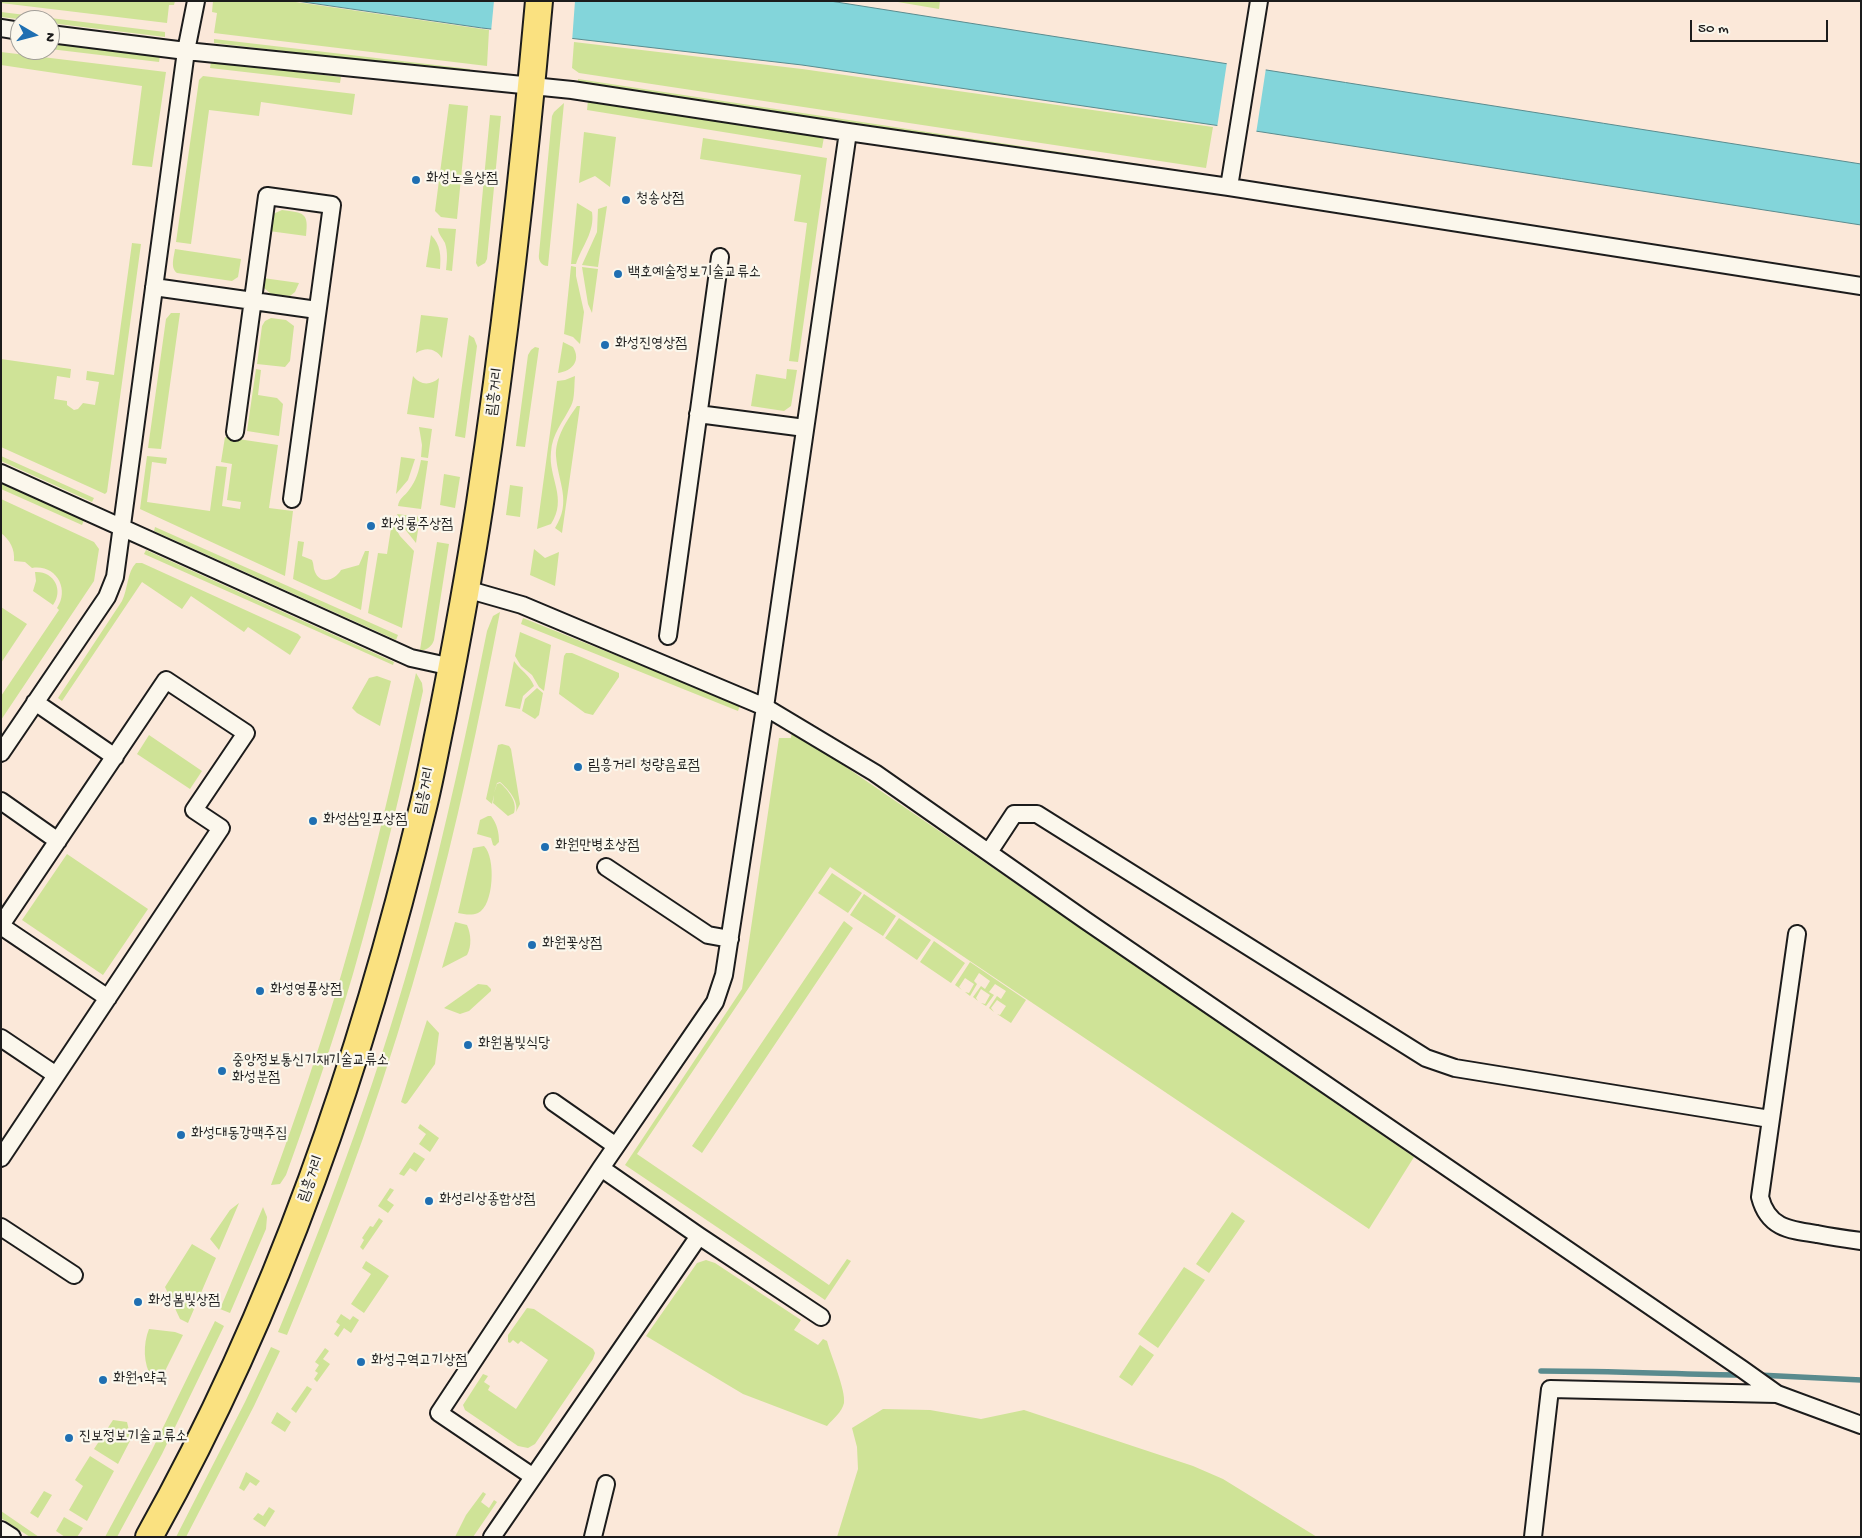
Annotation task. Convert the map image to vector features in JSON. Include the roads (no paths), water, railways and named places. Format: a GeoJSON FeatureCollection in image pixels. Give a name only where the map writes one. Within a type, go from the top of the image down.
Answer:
{"type":"FeatureCollection","features":[{"type":"Feature","properties":{"kind":"main road","name":"림흥거리"},"geometry":{"type":"LineString","coordinates":[[149,1537],[215,1409],[280,1266],[331,1128],[376,987],[426,799],[466,589],[490,435],[512,273],[539,1]]}},
{"type":"Feature","properties":{"kind":"street"},"geometry":{"type":"LineString","coordinates":[[1229,187],[1259,1]]}},
{"type":"Feature","properties":{"kind":"street"},"geometry":{"type":"LineString","coordinates":[[1,753],[107,597],[115,576],[186,51],[195,7]]}},
{"type":"Feature","properties":{"kind":"street"},"geometry":{"type":"LineString","coordinates":[[60,35],[186,51],[532,76],[572,90],[1229,187],[1861,286]]}},
{"type":"Feature","properties":{"kind":"street"},"geometry":{"type":"LineString","coordinates":[[532,1476],[439,1413],[600,1168],[715,1002],[724,975],[765,707],[848,132]]}},
{"type":"Feature","properties":{"kind":"street"},"geometry":{"type":"LineString","coordinates":[[235,432],[267,196],[332,205],[292,498]]}},
{"type":"Feature","properties":{"kind":"street"},"geometry":{"type":"LineString","coordinates":[[668,636],[720,257]]}},
{"type":"Feature","properties":{"kind":"street"},"geometry":{"type":"LineString","coordinates":[[154,287],[317,310]]}},
{"type":"Feature","properties":{"kind":"street"},"geometry":{"type":"LineString","coordinates":[[698,414],[805,428]]}},
{"type":"Feature","properties":{"kind":"street"},"geometry":{"type":"LineString","coordinates":[[1,473],[411,658],[452,667]]}},
{"type":"Feature","properties":{"kind":"street"},"geometry":{"type":"LineString","coordinates":[[466,589],[522,605],[765,707],[875,773],[1084,920],[1772,1390],[1861,1425]]}},
{"type":"Feature","properties":{"kind":"street"},"geometry":{"type":"LineString","coordinates":[[1,1158],[108,998],[221,828],[194,810],[246,734],[166,680],[1,926],[108,998]]}},
{"type":"Feature","properties":{"kind":"street"},"geometry":{"type":"LineString","coordinates":[[35,702],[115,757]]}},
{"type":"Feature","properties":{"kind":"street"},"geometry":{"type":"LineString","coordinates":[[1,801],[58,841]]}},
{"type":"Feature","properties":{"kind":"street"},"geometry":{"type":"LineString","coordinates":[[989,852],[1014,814],[1037,814],[1426,1058],[1455,1068],[1770,1119]]}},
{"type":"Feature","properties":{"kind":"street"},"geometry":{"type":"LineString","coordinates":[[606,867],[708,935],[730,939]]}},
{"type":"Feature","properties":{"kind":"street"},"geometry":{"type":"LineString","coordinates":[[1798,934],[1760,1197],[1767,1215],[1777,1224],[1790,1230],[1861,1241]]}},
{"type":"Feature","properties":{"kind":"street"},"geometry":{"type":"LineString","coordinates":[[1,1038],[56,1075]]}},
{"type":"Feature","properties":{"kind":"street"},"geometry":{"type":"LineString","coordinates":[[553,1102],[616,1146]]}},
{"type":"Feature","properties":{"kind":"street"},"geometry":{"type":"LineString","coordinates":[[600,1168],[698,1236],[821,1317]]}},
{"type":"Feature","properties":{"kind":"street"},"geometry":{"type":"LineString","coordinates":[[1,1227],[74,1275]]}},
{"type":"Feature","properties":{"kind":"street"},"geometry":{"type":"LineString","coordinates":[[492,1537],[698,1236]]}},
{"type":"Feature","properties":{"kind":"street"},"geometry":{"type":"LineString","coordinates":[[1533,1537],[1550,1389],[1772,1390]]}},
{"type":"Feature","properties":{"kind":"street"},"geometry":{"type":"LineString","coordinates":[[593,1537],[606,1484]]}},
{"type":"Feature","properties":{"kind":"street"},"geometry":{"type":"LineString","coordinates":[[1,1530],[12,1537]]}},
{"type":"Feature","properties":{"kind":"water"},"geometry":{"type":"Polygon","coordinates":[[[297,1],[830,1],[1861,164],[1861,225],[1262,132],[802,65],[482,28],[297,1]]]}},
{"type":"Feature","properties":{"kind":"waterway"},"geometry":{"type":"LineString","coordinates":[[1541,1371],[1744,1375]]}},
{"type":"Feature","properties":{"kind":"waterway"},"geometry":{"type":"LineString","coordinates":[[1758,1375],[1861,1380]]}},
{"type":"Feature","properties":{"kind":"place","name":"화성노을상점"},"geometry":{"type":"Point","coordinates":[416,180]}},
{"type":"Feature","properties":{"kind":"place","name":"청송상점"},"geometry":{"type":"Point","coordinates":[626,200]}},
{"type":"Feature","properties":{"kind":"place","name":"백호예술정보기술교류소"},"geometry":{"type":"Point","coordinates":[618,274]}},
{"type":"Feature","properties":{"kind":"place","name":"화성진영상점"},"geometry":{"type":"Point","coordinates":[605,345]}},
{"type":"Feature","properties":{"kind":"place","name":"화성룡주상점"},"geometry":{"type":"Point","coordinates":[371,526]}},
{"type":"Feature","properties":{"kind":"place","name":"림흥거리 청량음료점"},"geometry":{"type":"Point","coordinates":[578,767]}},
{"type":"Feature","properties":{"kind":"place","name":"화성삼일포상점"},"geometry":{"type":"Point","coordinates":[313,821]}},
{"type":"Feature","properties":{"kind":"place","name":"화원만병초상점"},"geometry":{"type":"Point","coordinates":[545,847]}},
{"type":"Feature","properties":{"kind":"place","name":"화원꽃상점"},"geometry":{"type":"Point","coordinates":[532,945]}},
{"type":"Feature","properties":{"kind":"place","name":"화성영풍상점"},"geometry":{"type":"Point","coordinates":[260,991]}},
{"type":"Feature","properties":{"kind":"place","name":"화원봄빛식당"},"geometry":{"type":"Point","coordinates":[468,1045]}},
{"type":"Feature","properties":{"kind":"place","name":"중앙정보통신기재기술교류소 화성분점"},"geometry":{"type":"Point","coordinates":[222,1071]}},
{"type":"Feature","properties":{"kind":"place","name":"화성대동강맥주집"},"geometry":{"type":"Point","coordinates":[181,1135]}},
{"type":"Feature","properties":{"kind":"place","name":"화성리상종합상점"},"geometry":{"type":"Point","coordinates":[429,1201]}},
{"type":"Feature","properties":{"kind":"place","name":"화성봄빛상점"},"geometry":{"type":"Point","coordinates":[138,1302]}},
{"type":"Feature","properties":{"kind":"place","name":"화성구역고기상점"},"geometry":{"type":"Point","coordinates":[361,1362]}},
{"type":"Feature","properties":{"kind":"place","name":"화원1약국"},"geometry":{"type":"Point","coordinates":[103,1380]}},
{"type":"Feature","properties":{"kind":"place","name":"진보정보기술교류소"},"geometry":{"type":"Point","coordinates":[69,1438]}}]}
